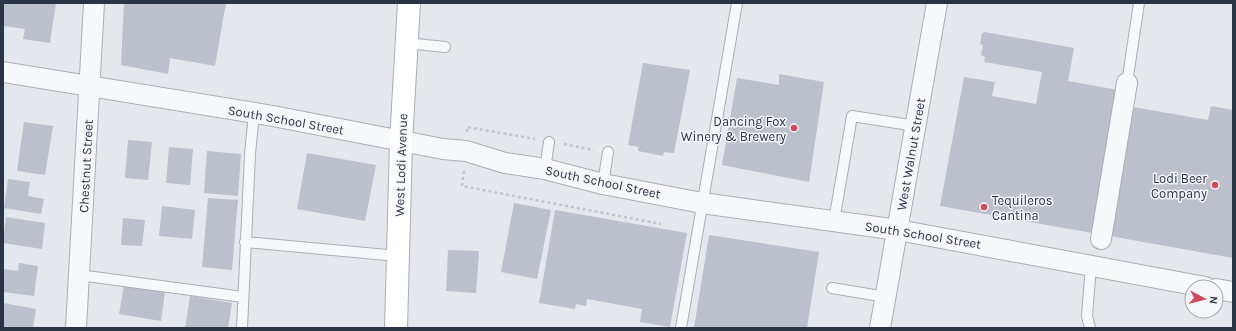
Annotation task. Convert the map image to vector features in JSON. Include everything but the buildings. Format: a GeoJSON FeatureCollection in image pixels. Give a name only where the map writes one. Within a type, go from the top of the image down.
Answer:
{"type":"FeatureCollection","features":[{"type":"Feature","properties":{"kind":"main road","name":"West Lodi Avenue"},"geometry":{"type":"LineString","coordinates":[[396,328],[401,142],[406,43],[411,3]]}},
{"type":"Feature","properties":{"kind":"street","name":"Chestnut Street"},"geometry":{"type":"LineString","coordinates":[[76,328],[94,3]]}},
{"type":"Feature","properties":{"kind":"street","name":"West Walnut Street"},"geometry":{"type":"LineString","coordinates":[[880,328],[937,3]]}},
{"type":"Feature","properties":{"kind":"street","name":"South School Street"},"geometry":{"type":"LineString","coordinates":[[3,72],[273,116],[401,142],[466,151],[505,163],[545,169],[603,184],[702,203],[898,230],[1184,283]]}},
{"type":"Feature","properties":{"kind":"street"},"geometry":{"type":"LineString","coordinates":[[1101,239],[1126,83]]}},
{"type":"Feature","properties":{"kind":"lane"},"geometry":{"type":"LineString","coordinates":[[681,328],[738,3]]}},
{"type":"Feature","properties":{"kind":"lane"},"geometry":{"type":"LineString","coordinates":[[1126,83],[1139,3]]}},
{"type":"Feature","properties":{"kind":"lane"},"geometry":{"type":"LineString","coordinates":[[406,43],[445,47]]}},
{"type":"Feature","properties":{"kind":"lane"},"geometry":{"type":"LineString","coordinates":[[242,328],[245,242],[254,114]]}},
{"type":"Feature","properties":{"kind":"lane"},"geometry":{"type":"LineString","coordinates":[[834,221],[852,116],[916,126]]}},
{"type":"Feature","properties":{"kind":"lane"},"geometry":{"type":"LineString","coordinates":[[545,169],[549,142]]}},
{"type":"Feature","properties":{"kind":"lane"},"geometry":{"type":"LineString","coordinates":[[603,184],[608,152]]}},
{"type":"Feature","properties":{"kind":"lane"},"geometry":{"type":"LineString","coordinates":[[245,242],[398,256]]}},
{"type":"Feature","properties":{"kind":"lane"},"geometry":{"type":"LineString","coordinates":[[1090,328],[1087,316],[1091,265]]}},
{"type":"Feature","properties":{"kind":"lane"},"geometry":{"type":"LineString","coordinates":[[79,274],[243,297]]}},
{"type":"Feature","properties":{"kind":"lane"},"geometry":{"type":"LineString","coordinates":[[832,288],[886,297]]}},
{"type":"Feature","properties":{"kind":"path"},"geometry":{"type":"LineString","coordinates":[[549,142],[608,152]]}},
{"type":"Feature","properties":{"kind":"place","name":"Dancing Fox Winery & Brewery"},"geometry":{"type":"Point","coordinates":[794,128]}},
{"type":"Feature","properties":{"kind":"place","name":"Lodi Beer Company"},"geometry":{"type":"Point","coordinates":[1215,185]}},
{"type":"Feature","properties":{"kind":"place","name":"Tequileros Cantina"},"geometry":{"type":"Point","coordinates":[984,207]}}]}
